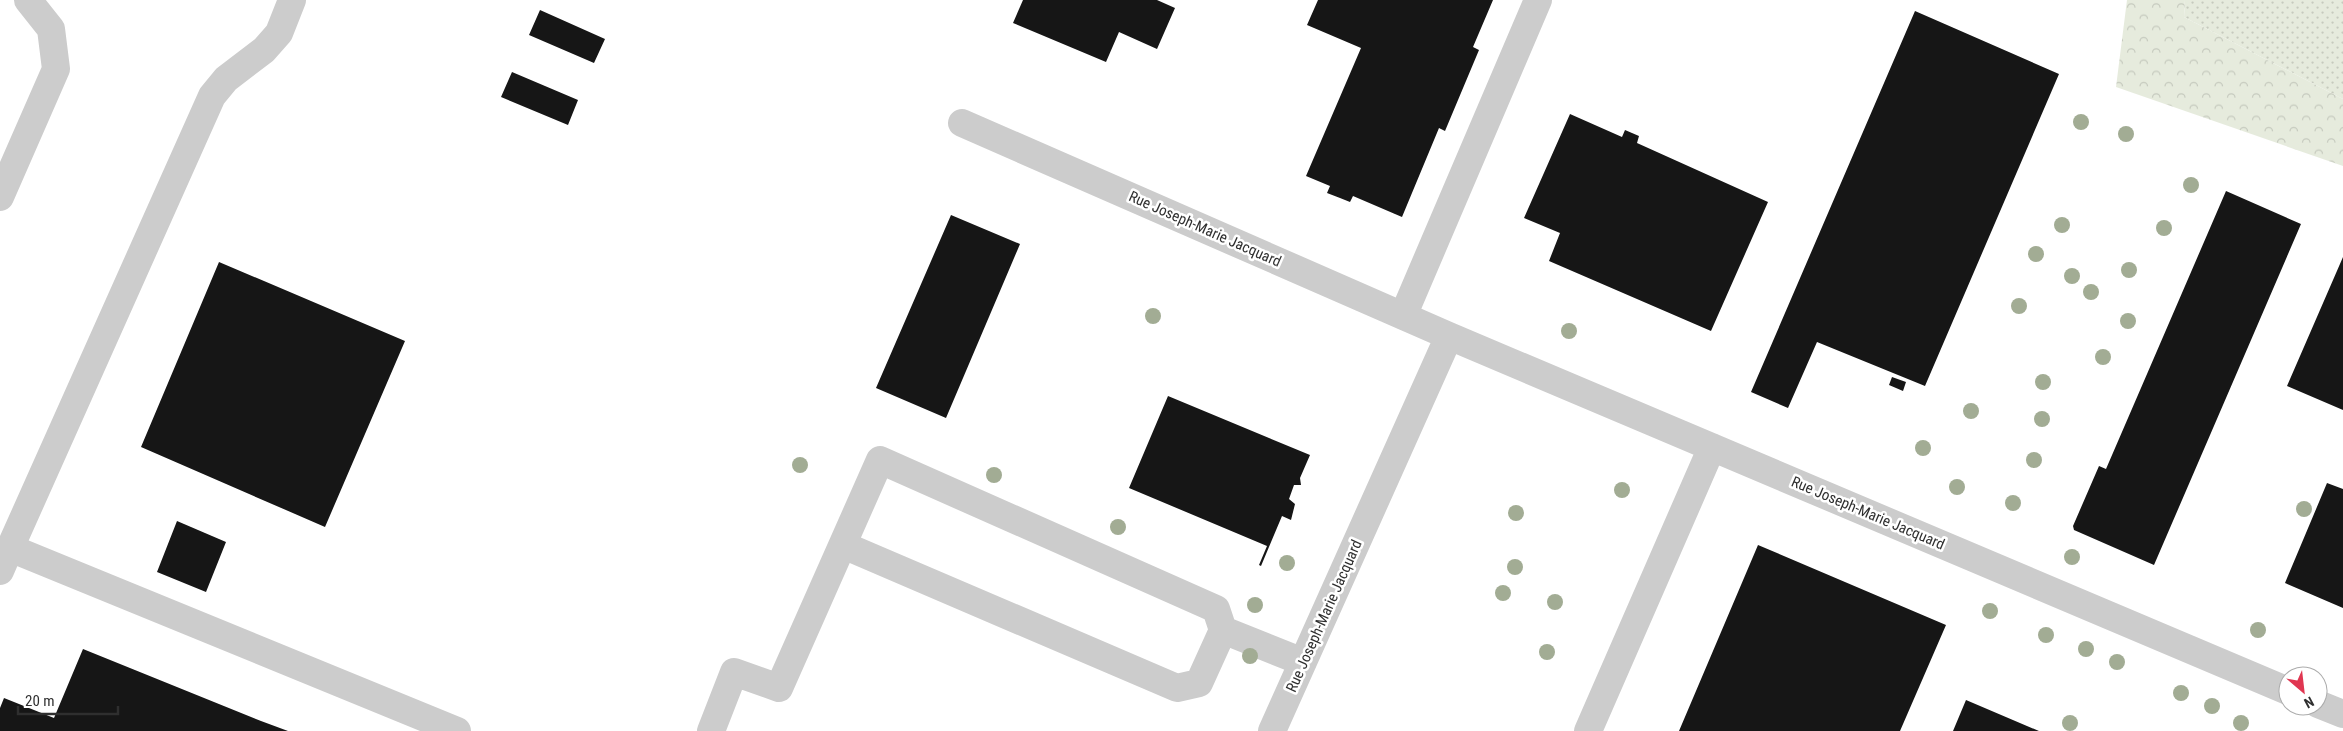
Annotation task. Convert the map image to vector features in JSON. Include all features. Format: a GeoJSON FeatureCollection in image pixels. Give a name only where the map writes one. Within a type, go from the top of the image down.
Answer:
{"type":"FeatureCollection","features":[{"type":"Feature","properties":{"kind":"street"},"geometry":{"type":"LineString","coordinates":[[0,197],[56,69],[51,29],[28,0]]}},
{"type":"Feature","properties":{"kind":"street"},"geometry":{"type":"LineString","coordinates":[[292,0],[279,33],[264,50],[226,79],[212,96],[5,560],[457,731]]}},
{"type":"Feature","properties":{"kind":"street"},"geometry":{"type":"LineString","coordinates":[[1403,316],[1538,0]]}},
{"type":"Feature","properties":{"kind":"street","name":"Rue Joseph-Marie Jacquard"},"geometry":{"type":"LineString","coordinates":[[962,123],[1449,336],[2278,687]]}},
{"type":"Feature","properties":{"kind":"street","name":"Rue Joseph-Marie Jacquard"},"geometry":{"type":"LineString","coordinates":[[1272,731],[1449,336]]}},
{"type":"Feature","properties":{"kind":"street"},"geometry":{"type":"LineString","coordinates":[[1588,731],[1712,447]]}},
{"type":"Feature","properties":{"kind":"street"},"geometry":{"type":"LineString","coordinates":[[711,731],[734,672],[779,688],[880,460],[1216,609],[1223,630],[1199,683],[1177,688],[843,545]]}},
{"type":"Feature","properties":{"kind":"street"},"geometry":{"type":"LineString","coordinates":[[1223,630],[1303,662]]}},
{"type":"Feature","properties":{"kind":"street"},"geometry":{"type":"LineString","coordinates":[[2328,708],[2343,714]]}},
{"type":"Feature","properties":{"kind":"green space"},"geometry":{"type":"Polygon","coordinates":[[[2127,0],[2185,0],[2184,17],[2343,99],[2343,166],[2116,87],[2127,0]]]}},
{"type":"Feature","properties":{"kind":"green space"},"geometry":{"type":"Polygon","coordinates":[[[2185,0],[2343,0],[2343,99],[2184,17],[2185,0]]]}},
{"type":"Feature","properties":{"kind":"building"},"geometry":{"type":"Polygon","coordinates":[[[1023,0],[1157,0],[1175,8],[1157,49],[1119,32],[1106,62],[1013,23],[1023,0]]]}},
{"type":"Feature","properties":{"kind":"building"},"geometry":{"type":"Polygon","coordinates":[[[1318,0],[1493,0],[1473,47],[1479,50],[1445,131],[1439,128],[1402,217],[1353,196],[1350,202],[1327,193],[1330,186],[1306,176],[1361,48],[1307,25],[1318,0]]]}},
{"type":"Feature","properties":{"kind":"building"},"geometry":{"type":"Polygon","coordinates":[[[540,10],[605,39],[594,63],[529,35],[540,10]]]}},
{"type":"Feature","properties":{"kind":"building"},"geometry":{"type":"Polygon","coordinates":[[[1915,11],[2059,74],[1925,386],[1817,342],[1788,408],[1751,392],[1915,11]]]}},
{"type":"Feature","properties":{"kind":"building"},"geometry":{"type":"Polygon","coordinates":[[[512,72],[578,100],[568,125],[501,97],[512,72]]]}},
{"type":"Feature","properties":{"kind":"building"},"geometry":{"type":"Polygon","coordinates":[[[1570,114],[1622,137],[1625,130],[1639,136],[1637,143],[1768,202],[1711,331],[1549,261],[1560,233],[1524,218],[1570,114]]]}},
{"type":"Feature","properties":{"kind":"building"},"geometry":{"type":"Polygon","coordinates":[[[2226,191],[2301,224],[2154,565],[2074,530],[2073,526],[2099,466],[2106,469],[2226,191]]]}},
{"type":"Feature","properties":{"kind":"building"},"geometry":{"type":"Polygon","coordinates":[[[951,215],[1020,244],[946,418],[876,388],[951,215]]]}},
{"type":"Feature","properties":{"kind":"building"},"geometry":{"type":"Polygon","coordinates":[[[2343,257],[2343,410],[2287,386],[2343,257]]]}},
{"type":"Feature","properties":{"kind":"building"},"geometry":{"type":"Polygon","coordinates":[[[219,262],[405,341],[325,527],[141,447],[219,262]]]}},
{"type":"Feature","properties":{"kind":"building"},"geometry":{"type":"Polygon","coordinates":[[[1892,377],[1906,382],[1903,391],[1889,385],[1892,377]]]}},
{"type":"Feature","properties":{"kind":"building"},"geometry":{"type":"Polygon","coordinates":[[[1168,396],[1310,455],[1300,478],[1301,485],[1294,485],[1289,499],[1295,504],[1291,520],[1282,516],[1261,566],[1259,565],[1267,546],[1129,488],[1168,396]]]}},
{"type":"Feature","properties":{"kind":"building"},"geometry":{"type":"Polygon","coordinates":[[[2327,483],[2343,489],[2343,608],[2285,583],[2327,483]]]}},
{"type":"Feature","properties":{"kind":"building"},"geometry":{"type":"Polygon","coordinates":[[[177,521],[226,542],[206,592],[157,572],[177,521]]]}},
{"type":"Feature","properties":{"kind":"building"},"geometry":{"type":"Polygon","coordinates":[[[1758,545],[1946,625],[1900,731],[1679,731],[1758,545]]]}},
{"type":"Feature","properties":{"kind":"building"},"geometry":{"type":"Polygon","coordinates":[[[83,649],[288,731],[0,731],[0,708],[4,698],[54,718],[83,649]]]}},
{"type":"Feature","properties":{"kind":"building"},"geometry":{"type":"Polygon","coordinates":[[[1966,700],[2039,731],[1953,731],[1966,700]]]}}]}
